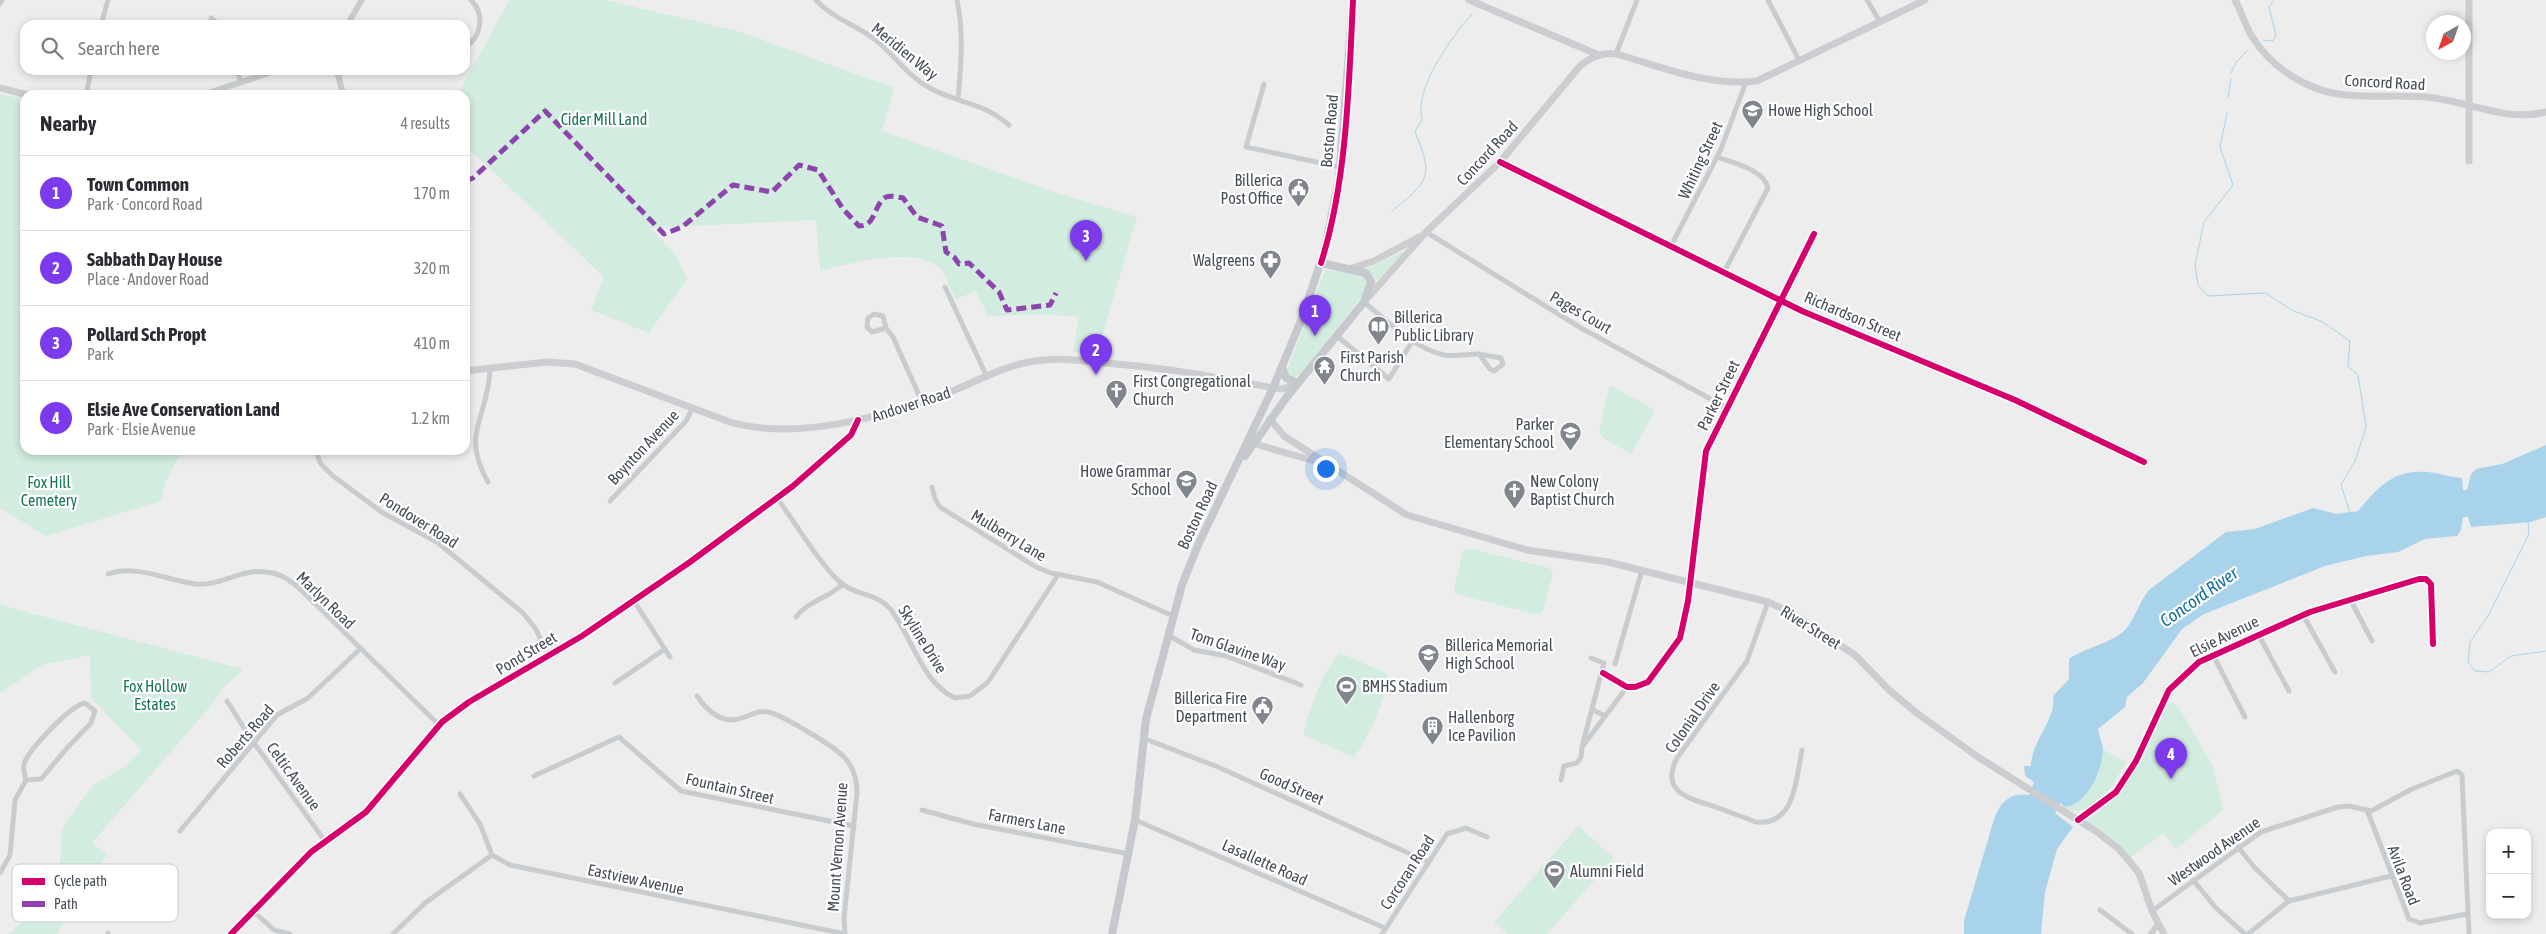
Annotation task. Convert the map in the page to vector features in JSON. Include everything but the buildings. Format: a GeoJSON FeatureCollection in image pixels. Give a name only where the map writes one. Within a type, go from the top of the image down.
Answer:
{"type":"FeatureCollection","features":[{"type":"Feature","properties":{"kind":"main road","name":"Boston Road"},"geometry":{"type":"LineString","coordinates":[[1112,934],[1135,820],[1146,719],[1186,572],[1232,473],[1251,440],[1302,318],[1321,262],[1333,214],[1340,167],[1353,0]]}},
{"type":"Feature","properties":{"kind":"main road"},"geometry":{"type":"LineString","coordinates":[[1469,0],[1599,55]]}},
{"type":"Feature","properties":{"kind":"main road","name":"Concord Road"},"geometry":{"type":"LineString","coordinates":[[1251,440],[1364,302],[1426,232],[1500,162],[1580,66],[1599,55],[1616,54],[1714,82],[1746,82],[1774,74],[1879,20],[1925,0]]}},
{"type":"Feature","properties":{"kind":"main road","name":"Concord Road"},"geometry":{"type":"LineString","coordinates":[[2235,0],[2252,36],[2262,51],[2284,71],[2304,83],[2346,96],[2415,96],[2511,115],[2546,112]]}},
{"type":"Feature","properties":{"kind":"main road"},"geometry":{"type":"LineString","coordinates":[[2469,0],[2469,161]]}},
{"type":"Feature","properties":{"kind":"main road"},"geometry":{"type":"LineString","coordinates":[[0,88],[20,93]]}},
{"type":"Feature","properties":{"kind":"main road"},"geometry":{"type":"LineString","coordinates":[[1321,262],[1350,269],[1374,261],[1426,232]]}},
{"type":"Feature","properties":{"kind":"main road","name":"Concord Road"},"geometry":{"type":"LineString","coordinates":[[1350,269],[1366,273],[1370,278],[1370,286],[1364,302]]}},
{"type":"Feature","properties":{"kind":"main road","name":"Andover Road"},"geometry":{"type":"LineString","coordinates":[[470,371],[547,362],[575,364],[692,409],[742,425],[768,428],[797,428],[871,419],[1029,362],[1065,359],[1210,375],[1273,388]]}},
{"type":"Feature","properties":{"kind":"main road"},"geometry":{"type":"LineString","coordinates":[[1282,367],[1286,378],[1298,383]]}},
{"type":"Feature","properties":{"kind":"main road"},"geometry":{"type":"LineString","coordinates":[[1273,388],[1283,389],[1298,383]]}},
{"type":"Feature","properties":{"kind":"main road","name":"River Street"},"geometry":{"type":"LineString","coordinates":[[1270,419],[1284,436],[1407,514],[1527,550],[1608,562],[1642,570],[1768,602],[1790,612],[1854,655],[1918,714],[1978,757],[2110,842],[2131,862],[2142,879],[2152,911],[2164,934]]}},
{"type":"Feature","properties":{"kind":"main road","name":"River Street"},"geometry":{"type":"LineString","coordinates":[[1251,440],[1334,467]]}},
{"type":"Feature","properties":{"kind":"street"},"geometry":{"type":"LineString","coordinates":[[0,4],[2,0]]}},
{"type":"Feature","properties":{"kind":"street"},"geometry":{"type":"LineString","coordinates":[[102,20],[108,0]]}},
{"type":"Feature","properties":{"kind":"street"},"geometry":{"type":"LineString","coordinates":[[350,20],[362,0]]}},
{"type":"Feature","properties":{"kind":"street"},"geometry":{"type":"LineString","coordinates":[[470,43],[476,38],[480,24],[478,10],[471,0]]}},
{"type":"Feature","properties":{"kind":"street","name":"Meridien Way"},"geometry":{"type":"LineString","coordinates":[[816,0],[842,21],[878,42],[921,82],[932,89],[980,106],[995,114],[1009,125]]}},
{"type":"Feature","properties":{"kind":"street"},"geometry":{"type":"LineString","coordinates":[[957,0],[960,14],[961,39],[958,99]]}},
{"type":"Feature","properties":{"kind":"street"},"geometry":{"type":"LineString","coordinates":[[1616,54],[1636,0]]}},
{"type":"Feature","properties":{"kind":"street"},"geometry":{"type":"LineString","coordinates":[[1768,0],[1799,60]]}},
{"type":"Feature","properties":{"kind":"street"},"geometry":{"type":"LineString","coordinates":[[1866,0],[1879,20]]}},
{"type":"Feature","properties":{"kind":"street"},"geometry":{"type":"LineString","coordinates":[[87,90],[90,75]]}},
{"type":"Feature","properties":{"kind":"street"},"geometry":{"type":"LineString","coordinates":[[238,75],[240,82]]}},
{"type":"Feature","properties":{"kind":"street"},"geometry":{"type":"LineString","coordinates":[[217,90],[262,75]]}},
{"type":"Feature","properties":{"kind":"street"},"geometry":{"type":"LineString","coordinates":[[339,75],[341,90]]}},
{"type":"Feature","properties":{"kind":"street","name":"Whiting Street"},"geometry":{"type":"LineString","coordinates":[[1671,246],[1717,157],[1746,82]]}},
{"type":"Feature","properties":{"kind":"street"},"geometry":{"type":"LineString","coordinates":[[1264,84],[1246,147],[1340,167]]}},
{"type":"Feature","properties":{"kind":"street"},"geometry":{"type":"LineString","coordinates":[[1717,157],[1758,174],[1766,180],[1768,185],[1767,193],[1724,272]]}},
{"type":"Feature","properties":{"kind":"street","name":"Richardson Street"},"geometry":{"type":"LineString","coordinates":[[1500,162],[1781,300],[2015,400],[2144,462]]}},
{"type":"Feature","properties":{"kind":"street","name":"Pages Court"},"geometry":{"type":"LineString","coordinates":[[1426,232],[1581,328],[1727,408]]}},
{"type":"Feature","properties":{"kind":"street","name":"Parker Street"},"geometry":{"type":"LineString","coordinates":[[1627,687],[1635,688],[1648,682],[1680,638],[1685,623],[1706,451],[1814,234]]}},
{"type":"Feature","properties":{"kind":"street"},"geometry":{"type":"LineString","coordinates":[[945,287],[987,376]]}},
{"type":"Feature","properties":{"kind":"street"},"geometry":{"type":"LineString","coordinates":[[1364,302],[1413,340],[1446,355],[1479,354],[1501,358],[1502,364],[1494,371],[1490,369],[1479,354]]}},
{"type":"Feature","properties":{"kind":"street"},"geometry":{"type":"LineString","coordinates":[[886,328],[893,337],[922,402]]}},
{"type":"Feature","properties":{"kind":"street"},"geometry":{"type":"LineString","coordinates":[[1337,336],[1389,379],[1413,340]]}},
{"type":"Feature","properties":{"kind":"street"},"geometry":{"type":"LineString","coordinates":[[488,482],[478,463],[474,443],[489,383],[490,370]]}},
{"type":"Feature","properties":{"kind":"street","name":"Boynton Avenue"},"geometry":{"type":"LineString","coordinates":[[610,500],[686,422],[692,409]]}},
{"type":"Feature","properties":{"kind":"street","name":"Pond Street"},"geometry":{"type":"LineString","coordinates":[[231,934],[296,866],[325,841],[366,812],[438,725],[469,702],[549,656],[634,601],[777,498],[850,436],[858,420]]}},
{"type":"Feature","properties":{"kind":"street","name":"Pondover Road"},"geometry":{"type":"LineString","coordinates":[[318,455],[324,468],[352,492],[388,516],[436,542],[523,613],[535,628],[549,656]]}},
{"type":"Feature","properties":{"kind":"street","name":"Mulberry Lane"},"geometry":{"type":"LineString","coordinates":[[932,487],[940,508],[1023,559],[1058,575],[1097,582],[1173,616]]}},
{"type":"Feature","properties":{"kind":"street","name":"Skyline Drive"},"geometry":{"type":"LineString","coordinates":[[777,498],[831,572],[843,584],[855,592],[876,598],[887,606],[934,681],[948,695],[964,698],[977,693],[988,682],[1058,575]]}},
{"type":"Feature","properties":{"kind":"street","name":"Marlyn Road"},"geometry":{"type":"LineString","coordinates":[[108,574],[127,570],[203,584],[247,571],[276,573],[300,589],[438,725]]}},
{"type":"Feature","properties":{"kind":"street"},"geometry":{"type":"LineString","coordinates":[[1615,664],[1642,570]]}},
{"type":"Feature","properties":{"kind":"street","name":"Elsie Avenue"},"geometry":{"type":"LineString","coordinates":[[2078,820],[2119,787],[2136,760],[2169,690],[2188,669],[2213,655],[2304,615],[2414,580],[2426,579],[2432,588],[2433,644]]}},
{"type":"Feature","properties":{"kind":"street"},"geometry":{"type":"LineString","coordinates":[[796,617],[805,607],[836,590],[843,584]]}},
{"type":"Feature","properties":{"kind":"street"},"geometry":{"type":"LineString","coordinates":[[2350,599],[2372,640]]}},
{"type":"Feature","properties":{"kind":"street"},"geometry":{"type":"LineString","coordinates":[[634,601],[670,656]]}},
{"type":"Feature","properties":{"kind":"street","name":"Colonial Drive"},"geometry":{"type":"LineString","coordinates":[[1768,602],[1751,653],[1678,758],[1673,768],[1673,781],[1676,788],[1687,799],[1756,822],[1766,823],[1781,817],[1789,806],[1802,750]]}},
{"type":"Feature","properties":{"kind":"street"},"geometry":{"type":"LineString","coordinates":[[2304,615],[2335,672]]}},
{"type":"Feature","properties":{"kind":"street"},"geometry":{"type":"LineString","coordinates":[[2258,634],[2289,691]]}},
{"type":"Feature","properties":{"kind":"street","name":"Tom Glavine Way"},"geometry":{"type":"LineString","coordinates":[[1168,636],[1194,650],[1226,656],[1301,685]]}},
{"type":"Feature","properties":{"kind":"street","name":"Roberts Road"},"geometry":{"type":"LineString","coordinates":[[180,831],[277,715],[308,698],[360,649]]}},
{"type":"Feature","properties":{"kind":"street"},"geometry":{"type":"LineString","coordinates":[[614,683],[665,649]]}},
{"type":"Feature","properties":{"kind":"street"},"geometry":{"type":"LineString","coordinates":[[2213,655],[2245,717]]}},
{"type":"Feature","properties":{"kind":"street"},"geometry":{"type":"LineString","coordinates":[[1561,780],[1564,766],[1577,763],[1581,757],[1582,747],[1603,673],[1604,662],[1591,658]]}},
{"type":"Feature","properties":{"kind":"street"},"geometry":{"type":"LineString","coordinates":[[1582,747],[1627,687],[1603,673]]}},
{"type":"Feature","properties":{"kind":"street","name":"Mount Vernon Avenue"},"geometry":{"type":"LineString","coordinates":[[697,696],[706,707],[722,718],[734,720],[752,713],[767,712],[777,715],[845,758],[855,776],[857,792],[844,918],[845,934]]}},
{"type":"Feature","properties":{"kind":"street","name":"Celtic Avenue"},"geometry":{"type":"LineString","coordinates":[[226,701],[325,841]]}},
{"type":"Feature","properties":{"kind":"street"},"geometry":{"type":"LineString","coordinates":[[0,873],[10,855],[15,800],[26,780],[23,770],[25,762],[49,732],[77,705],[85,703],[91,706],[95,710],[92,724],[67,748],[41,779],[26,780]]}},
{"type":"Feature","properties":{"kind":"street"},"geometry":{"type":"LineString","coordinates":[[1592,710],[1605,716]]}},
{"type":"Feature","properties":{"kind":"street","name":"Fountain Street"},"geometry":{"type":"LineString","coordinates":[[534,776],[619,737],[681,791],[854,826]]}},
{"type":"Feature","properties":{"kind":"street","name":"Good Street"},"geometry":{"type":"LineString","coordinates":[[1143,738],[1223,769],[1428,862]]}},
{"type":"Feature","properties":{"kind":"street","name":"Westwood Avenue"},"geometry":{"type":"LineString","coordinates":[[2152,911],[2238,847],[2266,829],[2320,811],[2346,806],[2367,810],[2375,809],[2412,790],[2457,771],[2462,775],[2467,914]]}},
{"type":"Feature","properties":{"kind":"street"},"geometry":{"type":"LineString","coordinates":[[394,934],[425,903],[492,855],[480,824],[460,794]]}},
{"type":"Feature","properties":{"kind":"street","name":"Farmers Lane"},"geometry":{"type":"LineString","coordinates":[[922,810],[973,824],[1128,854]]}},
{"type":"Feature","properties":{"kind":"street","name":"Avila Road"},"geometry":{"type":"LineString","coordinates":[[2367,810],[2404,912],[2413,921],[2420,923],[2467,914]]}},
{"type":"Feature","properties":{"kind":"street","name":"Lasallette Road"},"geometry":{"type":"LineString","coordinates":[[1135,820],[1385,928]]}},
{"type":"Feature","properties":{"kind":"street","name":"Corcoran Road"},"geometry":{"type":"LineString","coordinates":[[1382,934],[1443,838],[1451,832],[1466,828],[1487,837]]}},
{"type":"Feature","properties":{"kind":"street"},"geometry":{"type":"LineString","coordinates":[[2238,847],[2255,868],[2290,901]]}},
{"type":"Feature","properties":{"kind":"street","name":"Eastview Avenue"},"geometry":{"type":"LineString","coordinates":[[492,855],[510,865],[845,934]]}},
{"type":"Feature","properties":{"kind":"street"},"geometry":{"type":"LineString","coordinates":[[2193,880],[2216,908],[2246,934],[2290,901],[2391,876]]}},
{"type":"Feature","properties":{"kind":"street"},"geometry":{"type":"LineString","coordinates":[[2100,910],[2132,934]]}},
{"type":"Feature","properties":{"kind":"street"},"geometry":{"type":"LineString","coordinates":[[252,911],[274,930],[290,934]]}},
{"type":"Feature","properties":{"kind":"street"},"geometry":{"type":"LineString","coordinates":[[2467,914],[2468,934]]}},
{"type":"Feature","properties":{"kind":"street"},"geometry":{"type":"LineString","coordinates":[[2151,934],[2158,924]]}},
{"type":"Feature","properties":{"kind":"green space","name":"Cider Mill Land"},"geometry":{"type":"Polygon","coordinates":[[[509,0],[605,0],[738,31],[894,88],[882,131],[1057,193],[1137,217],[1097,354],[1073,352],[1079,317],[1042,314],[988,316],[976,291],[956,299],[940,268],[929,261],[899,257],[881,258],[820,271],[816,220],[650,228],[675,254],[687,279],[649,333],[591,310],[604,277],[470,150],[470,90],[461,90],[509,0]]]}},
{"type":"Feature","properties":{"kind":"green space","name":"Fox Hill Cemetery"},"geometry":{"type":"Polygon","coordinates":[[[0,94],[20,98],[20,455],[180,455],[166,480],[161,501],[46,536],[0,508],[0,94]]]}},
{"type":"Feature","properties":{"kind":"green space"},"geometry":{"type":"Polygon","coordinates":[[[1404,251],[1355,305],[1300,374],[1294,377],[1288,373],[1288,368],[1325,270],[1359,273],[1404,251]]]}},
{"type":"Feature","properties":{"kind":"green space"},"geometry":{"type":"Polygon","coordinates":[[[1610,385],[1655,410],[1631,454],[1602,437],[1599,430],[1610,385]]]}},
{"type":"Feature","properties":{"kind":"green space"},"geometry":{"type":"Polygon","coordinates":[[[1468,548],[1550,568],[1553,574],[1543,611],[1538,615],[1456,594],[1454,589],[1463,551],[1468,548]]]}},
{"type":"Feature","properties":{"kind":"green space","name":"Fox Hollow Estates"},"geometry":{"type":"Polygon","coordinates":[[[0,605],[243,669],[224,687],[214,702],[92,843],[107,854],[101,864],[60,864],[62,829],[92,786],[124,767],[141,750],[91,698],[90,655],[42,665],[0,693],[0,605]]]}},
{"type":"Feature","properties":{"kind":"green space","name":"BMHS Stadium"},"geometry":{"type":"Polygon","coordinates":[[[1340,653],[1388,674],[1385,693],[1376,718],[1364,742],[1353,757],[1304,735],[1308,716],[1317,691],[1329,668],[1340,653]]]}},
{"type":"Feature","properties":{"kind":"green space"},"geometry":{"type":"Polygon","coordinates":[[[2171,703],[2178,706],[2213,767],[2223,810],[2176,849],[2163,833],[2130,858],[2110,837],[2085,820],[2099,812],[2123,786],[2133,771],[2166,707],[2171,703]]]}},
{"type":"Feature","properties":{"kind":"green space"},"geometry":{"type":"Polygon","coordinates":[[[2104,750],[2126,762],[2111,787],[2099,800],[2092,805],[2073,812],[2065,807],[2073,806],[2092,785],[2104,750]]]}},
{"type":"Feature","properties":{"kind":"green space","name":"Alumni Field"},"geometry":{"type":"Polygon","coordinates":[[[1578,826],[1614,858],[1547,934],[1508,934],[1494,922],[1578,826]]]}},
{"type":"Feature","properties":{"kind":"green space","name":"Fox Hollow Estates"},"geometry":{"type":"Polygon","coordinates":[[[23,922],[64,922],[57,934],[8,934],[23,922]]]}},
{"type":"Feature","properties":{"kind":"water","name":"Concord River"},"geometry":{"type":"Polygon","coordinates":[[[2546,445],[2546,517],[2531,522],[2471,527],[2468,517],[2463,517],[2461,530],[2457,536],[2425,539],[2398,552],[2366,556],[2325,566],[2204,614],[2182,629],[2143,683],[2127,697],[2125,707],[2098,729],[2103,750],[2102,760],[2092,786],[2073,805],[2065,807],[2060,803],[2055,813],[2073,827],[2057,849],[2045,892],[2041,934],[1964,934],[1964,921],[1994,819],[2000,807],[2007,799],[2016,795],[2029,795],[2034,782],[2025,776],[2024,766],[2031,766],[2035,748],[2051,713],[2053,696],[2069,679],[2069,659],[2112,639],[2125,630],[2149,590],[2226,532],[2255,529],[2313,508],[2336,514],[2358,511],[2374,493],[2390,480],[2410,473],[2435,473],[2462,478],[2463,490],[2467,490],[2471,474],[2476,469],[2502,464],[2546,445]]]}},
{"type":"Feature","properties":{"kind":"waterway"},"geometry":{"type":"LineString","coordinates":[[2263,40],[2273,41],[2276,35],[2269,7],[2274,0]]}},
{"type":"Feature","properties":{"kind":"waterway"},"geometry":{"type":"LineString","coordinates":[[1392,211],[1421,185],[1425,177],[1425,159],[1415,132],[1422,119],[1421,106],[1424,93],[1436,63],[1472,14]]}},
{"type":"Feature","properties":{"kind":"waterway"},"geometry":{"type":"LineString","coordinates":[[2231,73],[2237,61],[2248,50]]}},
{"type":"Feature","properties":{"kind":"waterway"},"geometry":{"type":"LineString","coordinates":[[2228,98],[2231,78]]}},
{"type":"Feature","properties":{"kind":"waterway"},"geometry":{"type":"LineString","coordinates":[[2227,113],[2220,147],[2233,185],[2204,222],[2195,265],[2198,285],[2208,296],[2265,293],[2294,311],[2323,322],[2350,341],[2348,366],[2358,375],[2366,427],[2355,461],[2341,485],[2350,513]]}},
{"type":"Feature","properties":{"kind":"waterway"},"geometry":{"type":"LineString","coordinates":[[2528,522],[2529,534],[2488,616],[2470,642],[2468,662],[2475,671],[2489,672],[2511,656],[2546,651]]}},
{"type":"Feature","properties":{"kind":"marked path"},"geometry":{"type":"LineString","coordinates":[[470,179],[545,111],[664,234],[682,227],[733,185],[772,192],[799,165],[818,170],[843,209],[859,226],[865,225],[872,219],[879,204],[886,197],[903,198],[917,217],[942,226],[946,252],[954,257],[959,264],[969,263],[999,292],[1007,310],[1050,305],[1056,293]]}},
{"type":"Feature","properties":{"kind":"cycle path"},"geometry":{"type":"LineString","coordinates":[[1321,263],[1330,232],[1341,166],[1348,99],[1353,0]]}},
{"type":"Feature","properties":{"kind":"cycle path"},"geometry":{"type":"LineString","coordinates":[[1500,162],[1802,311],[2015,400],[2144,462]]}},
{"type":"Feature","properties":{"kind":"cycle path"},"geometry":{"type":"LineString","coordinates":[[1603,673],[1627,687],[1635,687],[1648,682],[1680,638],[1688,601],[1706,451],[1814,234]]}},
{"type":"Feature","properties":{"kind":"cycle path"},"geometry":{"type":"LineString","coordinates":[[231,934],[311,852],[366,812],[442,722],[469,702],[582,636],[690,562],[793,486],[851,435],[858,420]]}},
{"type":"Feature","properties":{"kind":"cycle path"},"geometry":{"type":"LineString","coordinates":[[2078,820],[2116,792],[2136,761],[2169,690],[2199,662],[2310,612],[2419,579],[2426,579],[2431,584],[2433,644]]}},
{"type":"Feature","properties":{"kind":"place","name":"Howe High School"},"geometry":{"type":"Point","coordinates":[1752,129]}},
{"type":"Feature","properties":{"kind":"place","name":"Billerica Post Office"},"geometry":{"type":"Point","coordinates":[1299,208]}},
{"type":"Feature","properties":{"kind":"place","name":"Pollard Sch Propt"},"geometry":{"type":"Point","coordinates":[1086,261]}},
{"type":"Feature","properties":{"kind":"place","name":"Walgreens"},"geometry":{"type":"Point","coordinates":[1271,279]}},
{"type":"Feature","properties":{"kind":"place","name":"Town Common"},"geometry":{"type":"Point","coordinates":[1315,336]}},
{"type":"Feature","properties":{"kind":"place","name":"Billerica Public Library"},"geometry":{"type":"Point","coordinates":[1378,345]}},
{"type":"Feature","properties":{"kind":"place","name":"Sabbath Day House"},"geometry":{"type":"Point","coordinates":[1096,375]}},
{"type":"Feature","properties":{"kind":"place","name":"First Parish Church"},"geometry":{"type":"Point","coordinates":[1324,385]}},
{"type":"Feature","properties":{"kind":"place","name":"First Congregational Church"},"geometry":{"type":"Point","coordinates":[1117,409]}},
{"type":"Feature","properties":{"kind":"place","name":"Parker Elementary School"},"geometry":{"type":"Point","coordinates":[1570,452]}},
{"type":"Feature","properties":{"kind":"place","name":"Howe Grammar School"},"geometry":{"type":"Point","coordinates":[1187,499]}},
{"type":"Feature","properties":{"kind":"place","name":"New Colony Baptist Church"},"geometry":{"type":"Point","coordinates":[1514,509]}},
{"type":"Feature","properties":{"kind":"place","name":"Billerica Memorial High School"},"geometry":{"type":"Point","coordinates":[1429,673]}},
{"type":"Feature","properties":{"kind":"place","name":"BMHS Stadium"},"geometry":{"type":"Point","coordinates":[1346,705]}},
{"type":"Feature","properties":{"kind":"place","name":"Billerica Fire Department"},"geometry":{"type":"Point","coordinates":[1263,726]}},
{"type":"Feature","properties":{"kind":"place","name":"Hallenborg Ice Pavilion"},"geometry":{"type":"Point","coordinates":[1432,745]}},
{"type":"Feature","properties":{"kind":"place","name":"Elsie Ave Conservation Land"},"geometry":{"type":"Point","coordinates":[2171,779]}},
{"type":"Feature","properties":{"kind":"place","name":"Alumni Field"},"geometry":{"type":"Point","coordinates":[1554,890]}}]}
